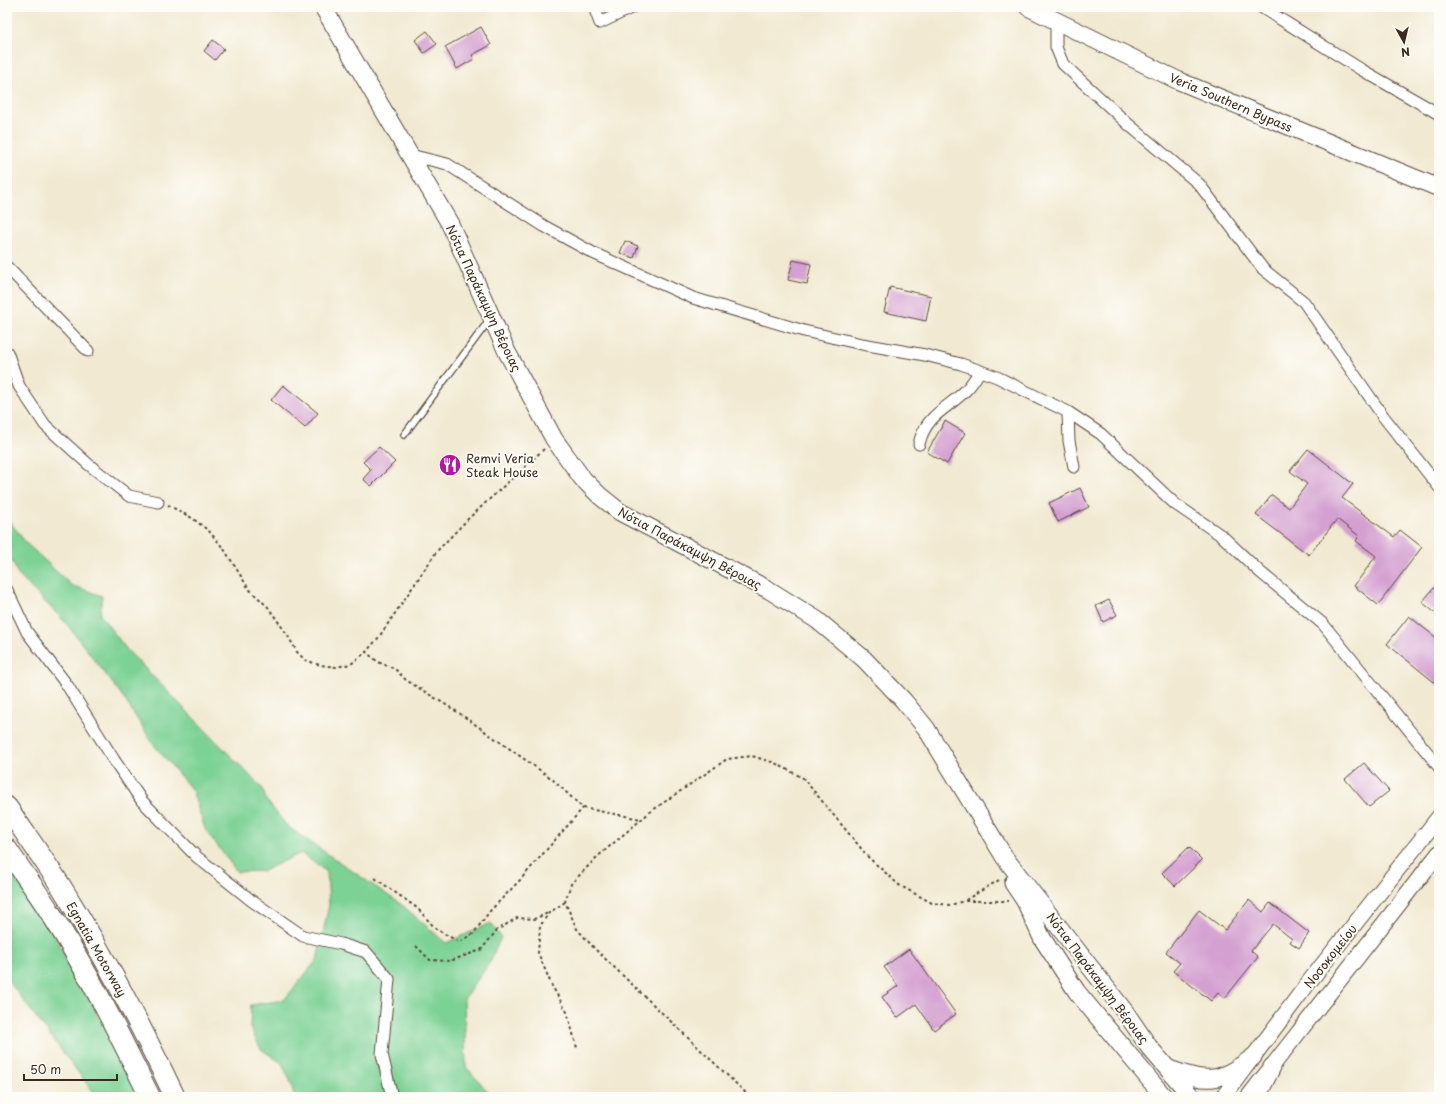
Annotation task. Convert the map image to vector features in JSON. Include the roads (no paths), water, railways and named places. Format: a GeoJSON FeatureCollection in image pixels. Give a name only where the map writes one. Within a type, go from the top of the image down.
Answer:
{"type":"FeatureCollection","features":[{"type":"Feature","properties":{"kind":"highway","name":"Egnatia Motorway"},"geometry":{"type":"LineString","coordinates":[[7,807],[70,900],[100,951],[130,1006],[175,1097]]}},
{"type":"Feature","properties":{"kind":"highway","name":"Egnatia Motorway"},"geometry":{"type":"LineString","coordinates":[[7,849],[50,912],[81,964],[111,1018],[150,1097]]}},
{"type":"Feature","properties":{"kind":"main road","name":"Νότια Παράκαμψη Βέροιας"},"geometry":{"type":"LineString","coordinates":[[323,7],[450,224],[507,352],[554,439],[582,478],[600,496],[620,512],[769,590],[817,620],[864,659],[903,700],[926,728],[1007,866],[1042,938],[1077,992],[1164,1097]]}},
{"type":"Feature","properties":{"kind":"main road","name":"Veria Southern Bypass"},"geometry":{"type":"LineString","coordinates":[[1028,7],[1179,81],[1439,188]]}},
{"type":"Feature","properties":{"kind":"main road","name":"Νότια Παράκαμψη Βέροιας"},"geometry":{"type":"LineString","coordinates":[[1007,866],[1069,939],[1149,1047],[1192,1097]]}},
{"type":"Feature","properties":{"kind":"main road"},"geometry":{"type":"LineString","coordinates":[[1169,1069],[1202,1079],[1218,1078],[1235,1070],[1253,1057]]}},
{"type":"Feature","properties":{"kind":"main road"},"geometry":{"type":"LineString","coordinates":[[1257,1097],[1272,1066]]}},
{"type":"Feature","properties":{"kind":"street"},"geometry":{"type":"LineString","coordinates":[[594,7],[600,23],[633,7]]}},
{"type":"Feature","properties":{"kind":"street"},"geometry":{"type":"LineString","coordinates":[[1261,7],[1362,70],[1439,114]]}},
{"type":"Feature","properties":{"kind":"street"},"geometry":{"type":"LineString","coordinates":[[1056,20],[1056,47],[1063,64],[1128,124],[1199,184],[1263,269],[1304,302],[1383,416],[1439,487]]}},
{"type":"Feature","properties":{"kind":"street"},"geometry":{"type":"LineString","coordinates":[[410,155],[447,164],[544,226],[593,253],[693,298],[804,331],[862,344],[925,354],[980,371],[1003,380],[1068,412],[1101,434],[1176,504],[1222,536],[1260,572],[1323,624],[1439,768]]}},
{"type":"Feature","properties":{"kind":"street"},"geometry":{"type":"LineString","coordinates":[[7,267],[88,351]]}},
{"type":"Feature","properties":{"kind":"street"},"geometry":{"type":"LineString","coordinates":[[7,352],[19,386],[45,424],[88,464],[129,496],[158,502]]}},
{"type":"Feature","properties":{"kind":"street"},"geometry":{"type":"LineString","coordinates":[[919,444],[922,431],[939,411],[967,389],[980,371]]}},
{"type":"Feature","properties":{"kind":"street"},"geometry":{"type":"LineString","coordinates":[[1068,412],[1069,441],[1074,467]]}},
{"type":"Feature","properties":{"kind":"street"},"geometry":{"type":"LineString","coordinates":[[7,590],[27,632],[67,685],[114,760],[142,800],[192,852],[252,900],[303,936],[341,944],[366,952],[388,979],[382,1054],[392,1097]]}},
{"type":"Feature","properties":{"kind":"street","name":"Νοσοκομείου"},"geometry":{"type":"LineString","coordinates":[[1223,1097],[1309,982],[1439,817]]}},
{"type":"Feature","properties":{"kind":"street","name":"Νοσοκομείου"},"geometry":{"type":"LineString","coordinates":[[1248,1097],[1439,853]]}},
{"type":"Feature","properties":{"kind":"lane"},"geometry":{"type":"LineString","coordinates":[[404,435],[491,317]]}},
{"type":"Feature","properties":{"kind":"place","name":"Remvi Veria Steak House"},"geometry":{"type":"Point","coordinates":[450,465]}}]}
